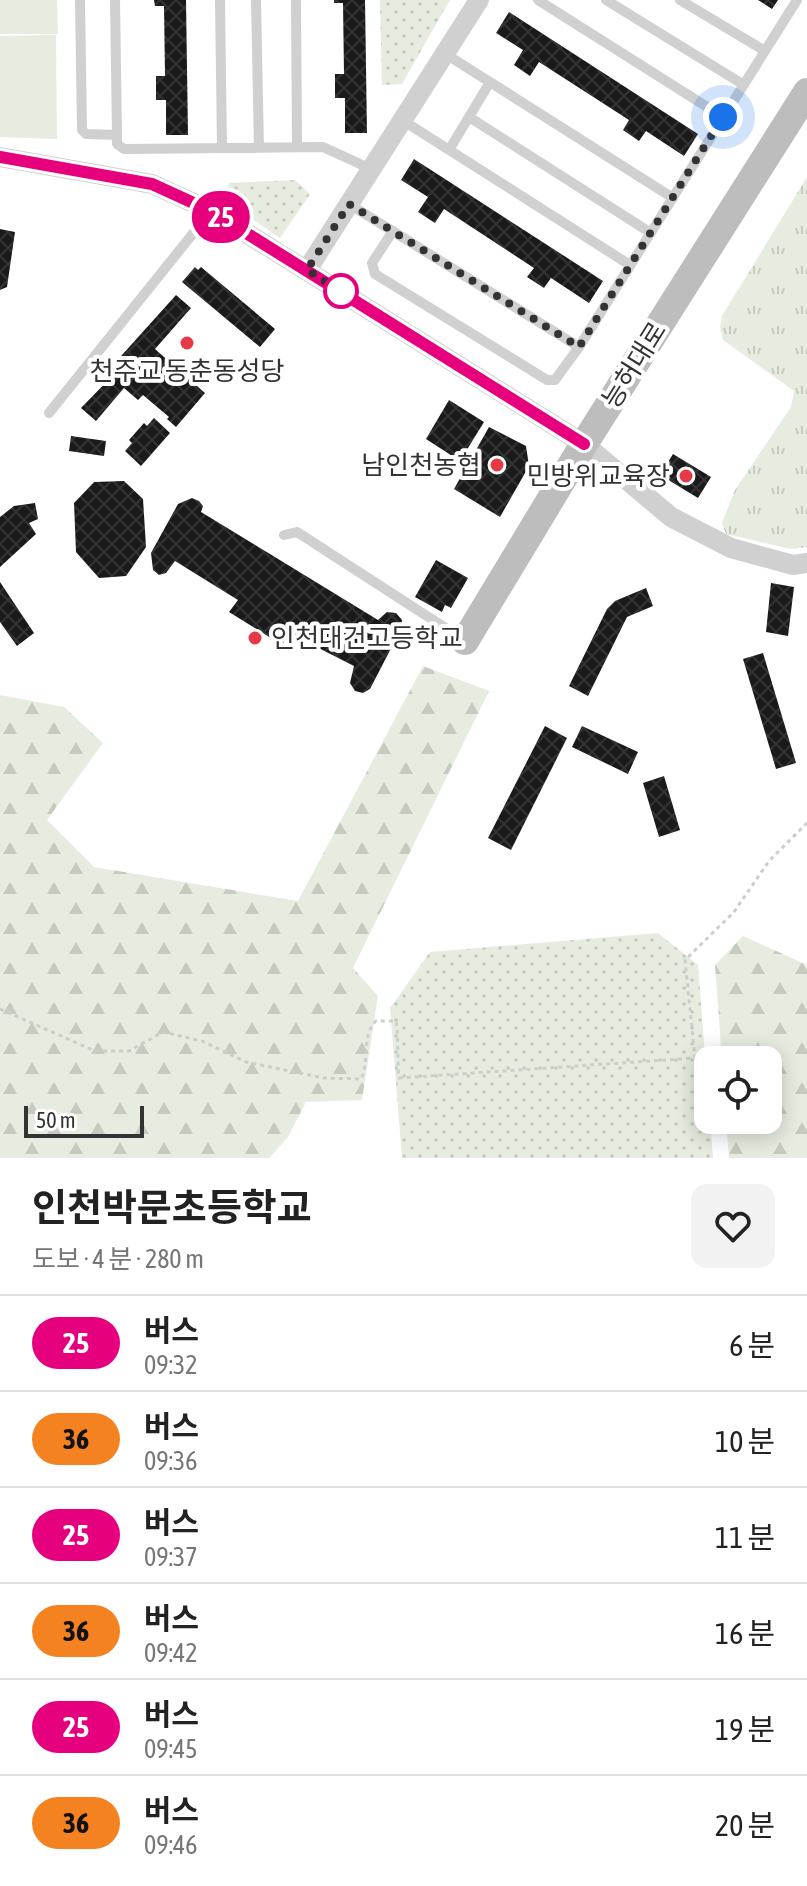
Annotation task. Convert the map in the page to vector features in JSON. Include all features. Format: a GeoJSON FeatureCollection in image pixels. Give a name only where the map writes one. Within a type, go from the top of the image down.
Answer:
{"type":"FeatureCollection","features":[{"type":"Feature","properties":{"kind":"main road","name":"능허대로"},"geometry":{"type":"LineString","coordinates":[[465,641],[584,444],[807,92]]}},
{"type":"Feature","properties":{"kind":"street"},"geometry":{"type":"LineString","coordinates":[[307,270],[479,0]]}},
{"type":"Feature","properties":{"kind":"street"},"geometry":{"type":"LineString","coordinates":[[0,157],[152,184],[211,211],[584,444],[671,517],[731,548],[793,565],[807,563]]}},
{"type":"Feature","properties":{"kind":"lane"},"geometry":{"type":"LineString","coordinates":[[80,0],[82,130],[86,134],[117,135]]}},
{"type":"Feature","properties":{"kind":"lane"},"geometry":{"type":"LineString","coordinates":[[115,0],[117,144],[124,149],[323,147],[371,169]]}},
{"type":"Feature","properties":{"kind":"lane"},"geometry":{"type":"LineString","coordinates":[[220,0],[222,148]]}},
{"type":"Feature","properties":{"kind":"lane"},"geometry":{"type":"LineString","coordinates":[[256,0],[259,148]]}},
{"type":"Feature","properties":{"kind":"lane"},"geometry":{"type":"LineString","coordinates":[[296,0],[297,147]]}},
{"type":"Feature","properties":{"kind":"lane"},"geometry":{"type":"LineString","coordinates":[[606,0],[744,85]]}},
{"type":"Feature","properties":{"kind":"lane"},"geometry":{"type":"LineString","coordinates":[[680,0],[765,51]]}},
{"type":"Feature","properties":{"kind":"lane"},"geometry":{"type":"LineString","coordinates":[[393,231],[372,263],[375,274],[547,380],[555,380],[579,347],[797,0]]}},
{"type":"Feature","properties":{"kind":"lane"},"geometry":{"type":"LineString","coordinates":[[540,1],[723,117]]}},
{"type":"Feature","properties":{"kind":"lane"},"geometry":{"type":"LineString","coordinates":[[444,53],[673,198]]}},
{"type":"Feature","properties":{"kind":"lane"},"geometry":{"type":"LineString","coordinates":[[449,150],[490,82]]}},
{"type":"Feature","properties":{"kind":"lane"},"geometry":{"type":"LineString","coordinates":[[469,117],[651,233]]}},
{"type":"Feature","properties":{"kind":"lane"},"geometry":{"type":"LineString","coordinates":[[402,120],[630,265]]}},
{"type":"Feature","properties":{"kind":"lane"},"geometry":{"type":"LineString","coordinates":[[349,204],[579,347]]}},
{"type":"Feature","properties":{"kind":"lane"},"geometry":{"type":"LineString","coordinates":[[49,413],[211,211]]}},
{"type":"Feature","properties":{"kind":"lane"},"geometry":{"type":"LineString","coordinates":[[284,535],[297,532],[465,641]]}},
{"type":"Feature","properties":{"kind":"path"},"geometry":{"type":"LineString","coordinates":[[0,1009],[95,1051],[129,1051],[163,1032],[202,1041],[246,1062],[324,1078],[361,1079],[366,1070],[366,1047],[371,1026],[376,1021],[396,1021],[399,1078],[695,1058],[685,960],[734,912],[769,861],[807,823]]}},
{"type":"Feature","properties":{"kind":"green space"},"geometry":{"type":"Polygon","coordinates":[[[0,0],[57,0],[58,34],[0,34],[0,0]]]}},
{"type":"Feature","properties":{"kind":"green space"},"geometry":{"type":"Polygon","coordinates":[[[380,0],[450,0],[402,84],[382,85],[380,0]]]}},
{"type":"Feature","properties":{"kind":"green space"},"geometry":{"type":"Polygon","coordinates":[[[56,35],[57,139],[0,137],[0,36],[56,35]]]}},
{"type":"Feature","properties":{"kind":"green space"},"geometry":{"type":"Polygon","coordinates":[[[807,177],[807,547],[791,549],[726,534],[722,523],[735,490],[791,407],[794,391],[723,340],[720,328],[722,316],[807,177]]]}},
{"type":"Feature","properties":{"kind":"green space"},"geometry":{"type":"Polygon","coordinates":[[[295,180],[310,194],[280,238],[222,198],[229,183],[295,180]]]}},
{"type":"Feature","properties":{"kind":"green space"},"geometry":{"type":"Polygon","coordinates":[[[423,666],[489,691],[353,968],[378,996],[362,1100],[306,1102],[288,1137],[269,1158],[0,1158],[0,695],[64,707],[103,743],[47,820],[94,867],[298,901],[423,666]]]}},
{"type":"Feature","properties":{"kind":"green space"},"geometry":{"type":"Polygon","coordinates":[[[658,933],[698,965],[704,1046],[694,1046],[694,1134],[711,1134],[713,1158],[402,1158],[390,1008],[430,952],[658,933]]]}},
{"type":"Feature","properties":{"kind":"green space"},"geometry":{"type":"Polygon","coordinates":[[[743,936],[807,965],[807,1158],[729,1158],[727,1134],[782,1134],[782,1046],[721,1046],[715,965],[743,936]]]}},
{"type":"Feature","properties":{"kind":"building"},"geometry":{"type":"Polygon","coordinates":[[[154,0],[186,0],[188,135],[166,135],[166,100],[156,100],[156,76],[165,76],[164,6],[155,6],[154,0]]]}},
{"type":"Feature","properties":{"kind":"building"},"geometry":{"type":"Polygon","coordinates":[[[334,0],[365,0],[367,133],[345,133],[345,98],[335,98],[335,74],[344,74],[343,3],[334,3],[334,0]]]}},
{"type":"Feature","properties":{"kind":"building"},"geometry":{"type":"Polygon","coordinates":[[[758,0],[778,0],[772,9],[758,0]]]}},
{"type":"Feature","properties":{"kind":"building"},"geometry":{"type":"Polygon","coordinates":[[[509,12],[698,134],[684,156],[646,131],[639,141],[623,130],[629,120],[539,62],[530,76],[514,65],[523,50],[496,33],[509,12]]]}},
{"type":"Feature","properties":{"kind":"building"},"geometry":{"type":"Polygon","coordinates":[[[414,159],[603,281],[589,303],[551,278],[544,288],[527,277],[534,268],[444,209],[435,223],[418,212],[428,197],[401,180],[414,159]]]}},
{"type":"Feature","properties":{"kind":"building"},"geometry":{"type":"Polygon","coordinates":[[[0,229],[15,232],[7,287],[0,290],[0,229]]]}},
{"type":"Feature","properties":{"kind":"building"},"geometry":{"type":"Polygon","coordinates":[[[195,267],[198,270],[201,267],[275,329],[260,347],[182,282],[195,267]]]}},
{"type":"Feature","properties":{"kind":"building"},"geometry":{"type":"Polygon","coordinates":[[[176,295],[191,308],[155,349],[205,393],[176,427],[143,395],[138,400],[124,388],[96,421],[81,408],[118,370],[113,365],[176,295]]]}},
{"type":"Feature","properties":{"kind":"building"},"geometry":{"type":"Polygon","coordinates":[[[449,400],[484,422],[460,461],[426,439],[449,400]]]}},
{"type":"Feature","properties":{"kind":"building"},"geometry":{"type":"Polygon","coordinates":[[[154,418],[170,433],[141,466],[125,451],[132,443],[129,440],[144,423],[147,426],[154,418]]]}},
{"type":"Feature","properties":{"kind":"building"},"geometry":{"type":"Polygon","coordinates":[[[489,427],[526,446],[529,466],[500,517],[454,489],[489,427]]]}},
{"type":"Feature","properties":{"kind":"building"},"geometry":{"type":"Polygon","coordinates":[[[71,436],[106,441],[104,456],[69,451],[71,436]]]}},
{"type":"Feature","properties":{"kind":"building","name":"민방위교육장"},"geometry":{"type":"Polygon","coordinates":[[[673,454],[711,477],[698,498],[660,475],[673,454]]]}},
{"type":"Feature","properties":{"kind":"building"},"geometry":{"type":"Polygon","coordinates":[[[124,481],[143,499],[146,547],[126,576],[99,578],[76,552],[74,503],[94,482],[124,481]]]}},
{"type":"Feature","properties":{"kind":"building"},"geometry":{"type":"Polygon","coordinates":[[[192,498],[203,506],[201,512],[378,620],[387,612],[396,613],[402,620],[401,629],[370,689],[363,693],[355,691],[350,683],[354,666],[289,633],[282,645],[229,612],[238,600],[175,561],[166,573],[159,575],[153,570],[151,553],[178,504],[192,498]]]}},
{"type":"Feature","properties":{"kind":"building"},"geometry":{"type":"Polygon","coordinates":[[[35,503],[38,519],[29,523],[36,534],[0,567],[0,517],[14,506],[35,503]]]}},
{"type":"Feature","properties":{"kind":"building"},"geometry":{"type":"Polygon","coordinates":[[[436,560],[468,578],[451,608],[445,605],[442,612],[415,597],[436,560]]]}},
{"type":"Feature","properties":{"kind":"building"},"geometry":{"type":"Polygon","coordinates":[[[0,582],[34,633],[17,646],[0,622],[0,582]]]}},
{"type":"Feature","properties":{"kind":"building"},"geometry":{"type":"Polygon","coordinates":[[[771,583],[794,587],[788,636],[766,632],[771,583]]]}},
{"type":"Feature","properties":{"kind":"building"},"geometry":{"type":"Polygon","coordinates":[[[646,588],[653,606],[627,617],[588,696],[569,686],[607,609],[615,601],[646,588]]]}},
{"type":"Feature","properties":{"kind":"building"},"geometry":{"type":"Polygon","coordinates":[[[763,653],[796,763],[776,769],[743,659],[763,653]]]}},
{"type":"Feature","properties":{"kind":"building"},"geometry":{"type":"Polygon","coordinates":[[[545,726],[567,738],[511,850],[488,838],[545,726]]]}},
{"type":"Feature","properties":{"kind":"building"},"geometry":{"type":"Polygon","coordinates":[[[582,726],[638,752],[628,774],[572,747],[582,726]]]}},
{"type":"Feature","properties":{"kind":"building"},"geometry":{"type":"Polygon","coordinates":[[[664,776],[680,830],[659,837],[643,783],[664,776]]]}},
{"type":"Feature","properties":{"kind":"bus line","name":"25"},"geometry":{"type":"LineString","coordinates":[[0,157],[152,184],[211,211],[584,444]]}},
{"type":"Feature","properties":{"kind":"place","name":"천주교 동춘동성당"},"geometry":{"type":"Point","coordinates":[187,343]}},
{"type":"Feature","properties":{"kind":"place","name":"남인천농협"},"geometry":{"type":"Point","coordinates":[497,465]}},
{"type":"Feature","properties":{"kind":"place","name":"민방위교육장"},"geometry":{"type":"Point","coordinates":[686,476]}},
{"type":"Feature","properties":{"kind":"place","name":"인천대건고등학교"},"geometry":{"type":"Point","coordinates":[255,638]}},
{"type":"Feature","properties":{"kind":"route"},"geometry":{"type":"LineString","coordinates":[[341,291],[345,294],[307,270],[349,204],[579,347],[723,117]]}}]}
